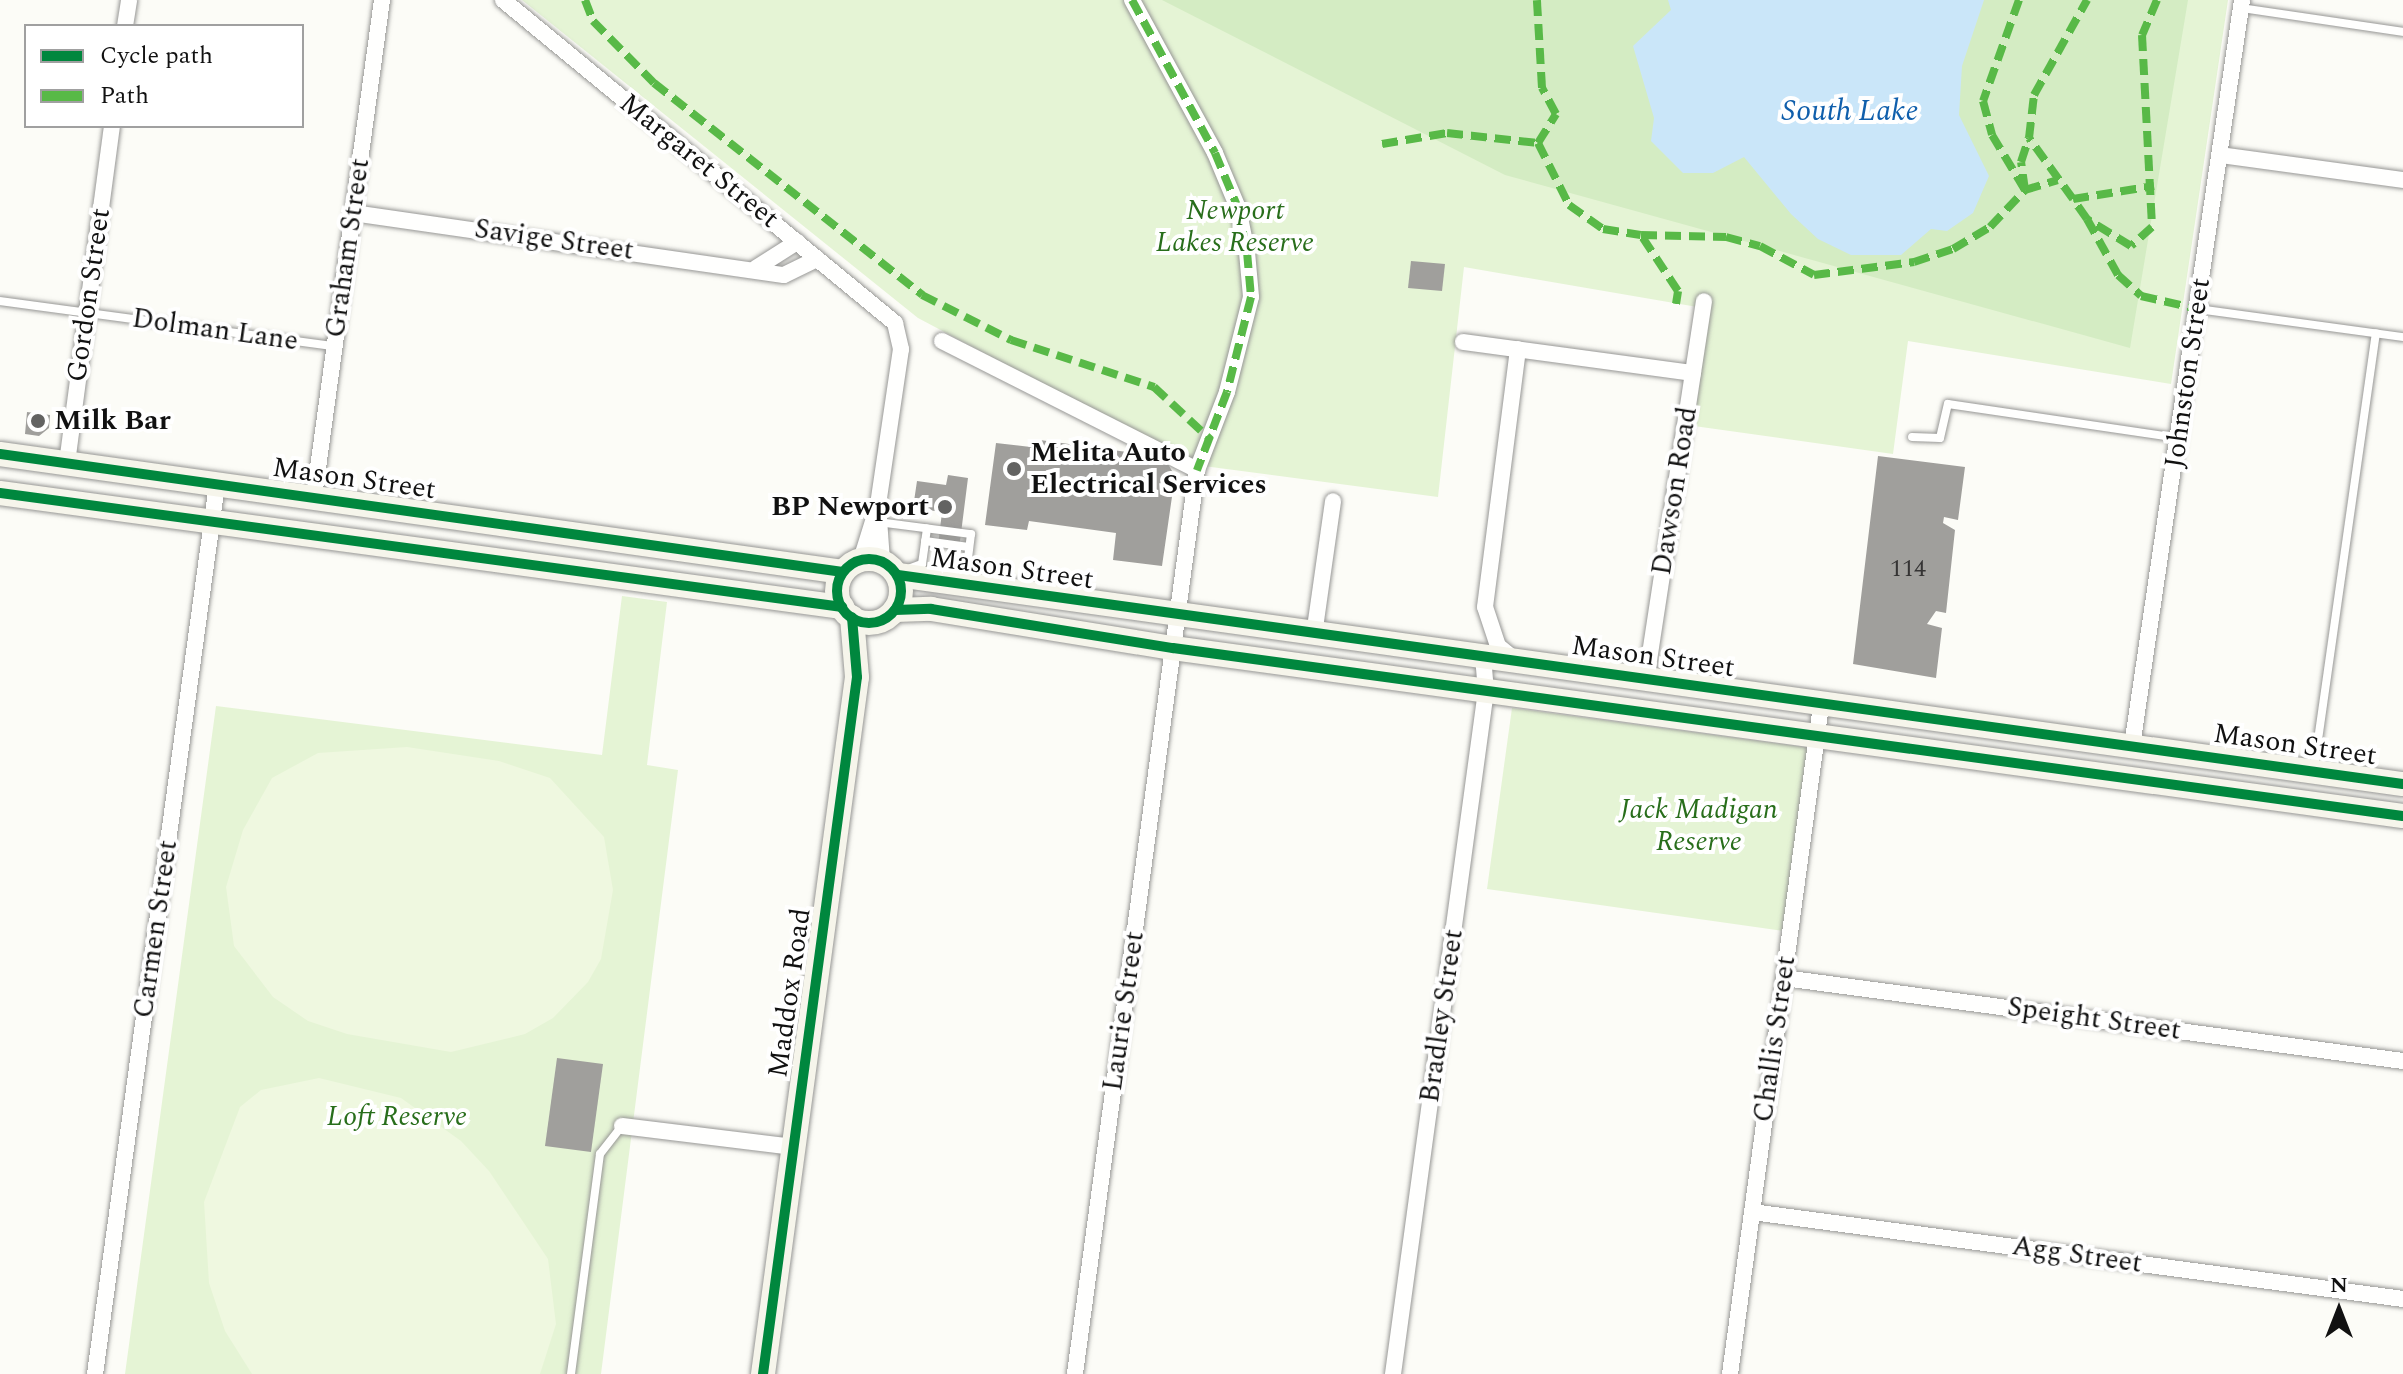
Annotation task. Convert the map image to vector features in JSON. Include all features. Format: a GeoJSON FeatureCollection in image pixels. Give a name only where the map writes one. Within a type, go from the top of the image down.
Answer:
{"type":"FeatureCollection","features":[{"type":"Feature","properties":{"kind":"street"},"geometry":{"type":"LineString","coordinates":[[125,24],[129,0]]}},
{"type":"Feature","properties":{"kind":"street","name":"Graham Street"},"geometry":{"type":"LineString","coordinates":[[314,497],[382,0]]}},
{"type":"Feature","properties":{"kind":"street","name":"Margaret Street"},"geometry":{"type":"LineString","coordinates":[[503,0],[895,323],[901,349],[877,516]]}},
{"type":"Feature","properties":{"kind":"street","name":"Laurie Street"},"geometry":{"type":"LineString","coordinates":[[1075,1374],[1197,470],[1227,392],[1251,297],[1247,252],[1238,208],[1215,153],[1132,0]]}},
{"type":"Feature","properties":{"kind":"street","name":"Johnston Street"},"geometry":{"type":"LineString","coordinates":[[2132,746],[2242,4]]}},
{"type":"Feature","properties":{"kind":"street","name":"Gordon Street"},"geometry":{"type":"LineString","coordinates":[[67,463],[112,128]]}},
{"type":"Feature","properties":{"kind":"street"},"geometry":{"type":"LineString","coordinates":[[2220,155],[2403,180]]}},
{"type":"Feature","properties":{"kind":"street","name":"Savige Street"},"geometry":{"type":"LineString","coordinates":[[353,213],[756,268],[784,275],[817,259]]}},
{"type":"Feature","properties":{"kind":"street"},"geometry":{"type":"LineString","coordinates":[[756,268],[797,242]]}},
{"type":"Feature","properties":{"kind":"street","name":"Dawson Road"},"geometry":{"type":"LineString","coordinates":[[1646,680],[1704,301]]}},
{"type":"Feature","properties":{"kind":"street"},"geometry":{"type":"LineString","coordinates":[[942,341],[1197,470]]}},
{"type":"Feature","properties":{"kind":"street"},"geometry":{"type":"LineString","coordinates":[[1463,342],[1693,373]]}},
{"type":"Feature","properties":{"kind":"street"},"geometry":{"type":"LineString","coordinates":[[1518,349],[1485,607],[1498,646],[1520,664]]}},
{"type":"Feature","properties":{"kind":"street","name":"Mason Street"},"geometry":{"type":"LineString","coordinates":[[0,454],[876,568],[964,587],[2403,784]]}},
{"type":"Feature","properties":{"kind":"street","name":"Carmen Street"},"geometry":{"type":"LineString","coordinates":[[95,1374],[217,484]]}},
{"type":"Feature","properties":{"kind":"street"},"geometry":{"type":"LineString","coordinates":[[0,493],[847,612]]}},
{"type":"Feature","properties":{"kind":"street"},"geometry":{"type":"LineString","coordinates":[[1314,635],[1333,501]]}},
{"type":"Feature","properties":{"kind":"street"},"geometry":{"type":"LineString","coordinates":[[876,568],[877,516]]}},
{"type":"Feature","properties":{"kind":"street","name":"Maddox Road"},"geometry":{"type":"LineString","coordinates":[[763,1374],[857,677],[847,612],[837,589],[876,568],[901,593],[857,677]]}},
{"type":"Feature","properties":{"kind":"street","name":"Mason Street"},"geometry":{"type":"LineString","coordinates":[[847,612],[887,616],[931,609],[1173,648],[2403,816]]}},
{"type":"Feature","properties":{"kind":"street","name":"Bradley Street"},"geometry":{"type":"LineString","coordinates":[[1393,1374],[1486,691],[1483,658]]}},
{"type":"Feature","properties":{"kind":"street","name":"Challis Street"},"geometry":{"type":"LineString","coordinates":[[1730,1374],[1821,705]]}},
{"type":"Feature","properties":{"kind":"street","name":"Speight Street"},"geometry":{"type":"LineString","coordinates":[[1784,978],[2403,1061]]}},
{"type":"Feature","properties":{"kind":"street"},"geometry":{"type":"LineString","coordinates":[[622,1126],[794,1147]]}},
{"type":"Feature","properties":{"kind":"street","name":"Agg Street"},"geometry":{"type":"LineString","coordinates":[[1752,1212],[2403,1299]]}},
{"type":"Feature","properties":{"kind":"lane"},"geometry":{"type":"LineString","coordinates":[[2242,4],[2403,32]]}},
{"type":"Feature","properties":{"kind":"lane","name":"Dolman Lane"},"geometry":{"type":"LineString","coordinates":[[0,301],[335,346]]}},
{"type":"Feature","properties":{"kind":"lane"},"geometry":{"type":"LineString","coordinates":[[2198,309],[2403,337]]}},
{"type":"Feature","properties":{"kind":"lane"},"geometry":{"type":"LineString","coordinates":[[2313,772],[2376,333]]}},
{"type":"Feature","properties":{"kind":"lane"},"geometry":{"type":"LineString","coordinates":[[1912,437],[1940,438],[1948,404],[2179,439]]}},
{"type":"Feature","properties":{"kind":"lane"},"geometry":{"type":"LineString","coordinates":[[877,516],[971,534],[964,587]]}},
{"type":"Feature","properties":{"kind":"lane"},"geometry":{"type":"LineString","coordinates":[[876,568],[922,564],[927,528]]}},
{"type":"Feature","properties":{"kind":"lane"},"geometry":{"type":"LineString","coordinates":[[925,541],[969,547]]}},
{"type":"Feature","properties":{"kind":"lane"},"geometry":{"type":"LineString","coordinates":[[571,1374],[600,1154],[622,1126]]}},
{"type":"Feature","properties":{"kind":"green space","name":"Newport Lakes Reserve"},"geometry":{"type":"Polygon","coordinates":[[[522,0],[2228,0],[2171,384],[1908,341],[1893,454],[1694,426],[1709,309],[1464,267],[1438,497],[1196,465],[918,318],[522,0]]]}},
{"type":"Feature","properties":{"kind":"green space"},"geometry":{"type":"Polygon","coordinates":[[[1162,0],[2188,0],[2130,348],[1505,175],[1162,0]]]}},
{"type":"Feature","properties":{"kind":"green space","name":"Loft Reserve"},"geometry":{"type":"Polygon","coordinates":[[[622,596],[667,602],[647,765],[678,770],[601,1374],[125,1374],[216,706],[602,755],[622,596]]]}},
{"type":"Feature","properties":{"kind":"green space","name":"Jack Madigan Reserve"},"geometry":{"type":"Polygon","coordinates":[[[1512,708],[1812,748],[1784,931],[1487,889],[1512,708]]]}},
{"type":"Feature","properties":{"kind":"green space"},"geometry":{"type":"Polygon","coordinates":[[[407,747],[499,761],[550,778],[604,837],[613,890],[601,959],[588,982],[553,1018],[525,1034],[451,1052],[347,1034],[308,1021],[273,997],[234,946],[226,887],[243,830],[272,778],[318,753],[407,747]]]}},
{"type":"Feature","properties":{"kind":"green space"},"geometry":{"type":"Polygon","coordinates":[[[319,1078],[401,1098],[461,1141],[489,1171],[548,1259],[556,1324],[540,1374],[252,1374],[225,1331],[209,1283],[204,1202],[240,1107],[261,1090],[319,1078]]]}},
{"type":"Feature","properties":{"kind":"water","name":"South Lake"},"geometry":{"type":"Polygon","coordinates":[[[1668,0],[1984,0],[1962,66],[1959,115],[1989,176],[1973,213],[1947,231],[1931,229],[1901,255],[1851,255],[1818,239],[1791,214],[1744,157],[1713,173],[1683,173],[1651,141],[1654,118],[1633,46],[1671,10],[1668,0]]]}},
{"type":"Feature","properties":{"kind":"building"},"geometry":{"type":"Polygon","coordinates":[[[1411,261],[1445,264],[1442,291],[1408,288],[1411,261]]]}},
{"type":"Feature","properties":{"kind":"building","name":"Milk Bar"},"geometry":{"type":"Polygon","coordinates":[[[27,412],[50,415],[49,428],[39,436],[25,434],[27,412]]]}},
{"type":"Feature","properties":{"kind":"building"},"geometry":{"type":"Polygon","coordinates":[[[1040,440],[1127,452],[1128,446],[1138,457],[1168,464],[1175,476],[1162,566],[1113,560],[1116,533],[1029,521],[1027,530],[985,525],[996,443],[1039,448],[1040,440]]]}},
{"type":"Feature","properties":{"kind":"building"},"geometry":{"type":"Polygon","coordinates":[[[1878,456],[1965,467],[1958,520],[1944,517],[1943,523],[1955,530],[1946,613],[1936,611],[1927,624],[1942,628],[1936,678],[1853,664],[1878,456]]]}},
{"type":"Feature","properties":{"kind":"building"},"geometry":{"type":"Polygon","coordinates":[[[948,475],[968,478],[959,549],[938,546],[942,512],[913,508],[917,481],[946,485],[948,475]]]}},
{"type":"Feature","properties":{"kind":"building"},"geometry":{"type":"Polygon","coordinates":[[[557,1058],[603,1064],[591,1152],[545,1146],[557,1058]]]}},
{"type":"Feature","properties":{"kind":"marked path"},"geometry":{"type":"LineString","coordinates":[[585,0],[593,21],[654,83],[922,295],[1011,340],[1154,387],[1211,440]]}},
{"type":"Feature","properties":{"kind":"marked path"},"geometry":{"type":"LineString","coordinates":[[1132,0],[1215,153],[1238,208],[1247,252],[1251,297],[1227,392],[1197,470]]}},
{"type":"Feature","properties":{"kind":"marked path"},"geometry":{"type":"LineString","coordinates":[[1382,144],[1447,133],[1538,143],[1556,114],[1542,88],[1537,0]]}},
{"type":"Feature","properties":{"kind":"marked path"},"geometry":{"type":"LineString","coordinates":[[2019,0],[1983,101],[1992,135],[2025,190],[2057,180]]}},
{"type":"Feature","properties":{"kind":"marked path"},"geometry":{"type":"LineString","coordinates":[[2073,199],[2029,138],[2034,95],[2087,0]]}},
{"type":"Feature","properties":{"kind":"marked path"},"geometry":{"type":"LineString","coordinates":[[2157,0],[2142,35],[2152,227],[2131,246],[2087,219],[2118,275],[2141,296],[2198,309]]}},
{"type":"Feature","properties":{"kind":"marked path"},"geometry":{"type":"LineString","coordinates":[[1676,304],[1678,291],[1641,235],[1726,237],[1760,246],[1814,275],[1914,262],[1953,249],[1990,227],[2025,190],[2021,162],[2029,138]]}},
{"type":"Feature","properties":{"kind":"marked path"},"geometry":{"type":"LineString","coordinates":[[1538,143],[1569,205],[1603,229],[1641,235]]}},
{"type":"Feature","properties":{"kind":"marked path"},"geometry":{"type":"LineString","coordinates":[[2087,219],[2073,199],[2154,186]]}},
{"type":"Feature","properties":{"kind":"cycle path"},"geometry":{"type":"LineString","coordinates":[[0,454],[843,572]]}},
{"type":"Feature","properties":{"kind":"cycle path"},"geometry":{"type":"LineString","coordinates":[[0,493],[842,607]]}},
{"type":"Feature","properties":{"kind":"cycle path"},"geometry":{"type":"LineString","coordinates":[[869,559],[887,565],[895,573],[901,591],[895,609],[887,617],[869,623],[851,617],[843,609],[837,591],[843,573],[851,565],[869,559]]}},
{"type":"Feature","properties":{"kind":"cycle path"},"geometry":{"type":"LineString","coordinates":[[898,575],[2403,784]]}},
{"type":"Feature","properties":{"kind":"cycle path"},"geometry":{"type":"LineString","coordinates":[[895,610],[931,609],[1173,648],[2403,816]]}},
{"type":"Feature","properties":{"kind":"cycle path"},"geometry":{"type":"LineString","coordinates":[[763,1374],[857,677],[852,617]]}},
{"type":"Feature","properties":{"kind":"place","name":"Milk Bar"},"geometry":{"type":"Point","coordinates":[38,421]}},
{"type":"Feature","properties":{"kind":"place","name":"Melita Auto Electrical Services"},"geometry":{"type":"Point","coordinates":[1014,469]}},
{"type":"Feature","properties":{"kind":"place","name":"BP Newport"},"geometry":{"type":"Point","coordinates":[945,507]}}]}
